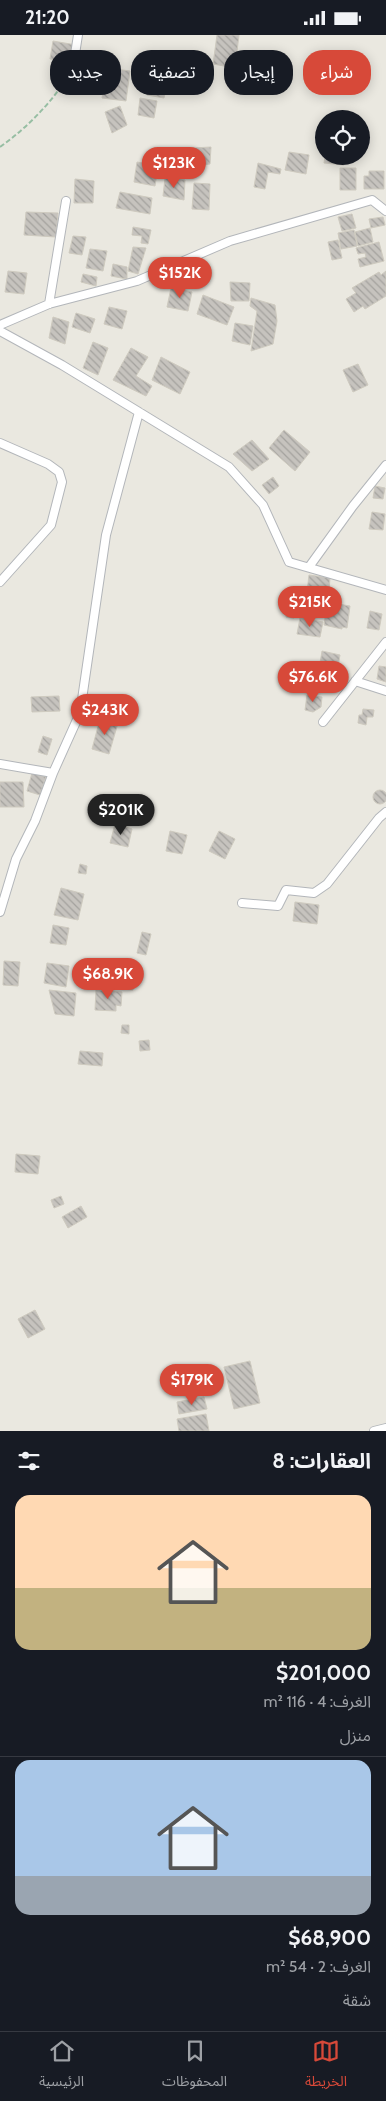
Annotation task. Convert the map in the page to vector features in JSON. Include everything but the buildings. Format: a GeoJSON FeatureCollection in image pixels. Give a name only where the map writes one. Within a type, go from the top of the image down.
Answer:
{"type":"FeatureCollection","features":[{"type":"Feature","properties":{"kind":"street"},"geometry":{"type":"LineString","coordinates":[[76,50],[78,35]]}},
{"type":"Feature","properties":{"kind":"street"},"geometry":{"type":"LineString","coordinates":[[49,305],[66,201]]}},
{"type":"Feature","properties":{"kind":"street"},"geometry":{"type":"LineString","coordinates":[[0,325],[49,305],[137,281],[230,241],[372,201],[386,211]]}},
{"type":"Feature","properties":{"kind":"street"},"geometry":{"type":"LineString","coordinates":[[0,331],[140,412],[229,467],[263,505],[289,562],[386,590]]}},
{"type":"Feature","properties":{"kind":"street"},"geometry":{"type":"LineString","coordinates":[[0,912],[16,859],[35,821],[80,713],[106,535],[140,412]]}},
{"type":"Feature","properties":{"kind":"street"},"geometry":{"type":"LineString","coordinates":[[0,443],[48,464],[59,472],[62,482],[51,525],[0,582]]}},
{"type":"Feature","properties":{"kind":"street"},"geometry":{"type":"LineString","coordinates":[[309,567],[386,465]]}},
{"type":"Feature","properties":{"kind":"street"},"geometry":{"type":"LineString","coordinates":[[323,722],[386,642]]}},
{"type":"Feature","properties":{"kind":"street"},"geometry":{"type":"LineString","coordinates":[[355,681],[386,691]]}},
{"type":"Feature","properties":{"kind":"street"},"geometry":{"type":"LineString","coordinates":[[0,764],[54,773]]}},
{"type":"Feature","properties":{"kind":"street"},"geometry":{"type":"LineString","coordinates":[[242,903],[278,906],[286,890],[314,893],[327,884],[379,818],[386,812]]}},
{"type":"Feature","properties":{"kind":"street"},"geometry":{"type":"LineString","coordinates":[[374,1431],[386,1427]]}},
{"type":"Feature","properties":{"kind":"path"},"geometry":{"type":"LineString","coordinates":[[0,147],[12,138],[55,95]]}}]}
